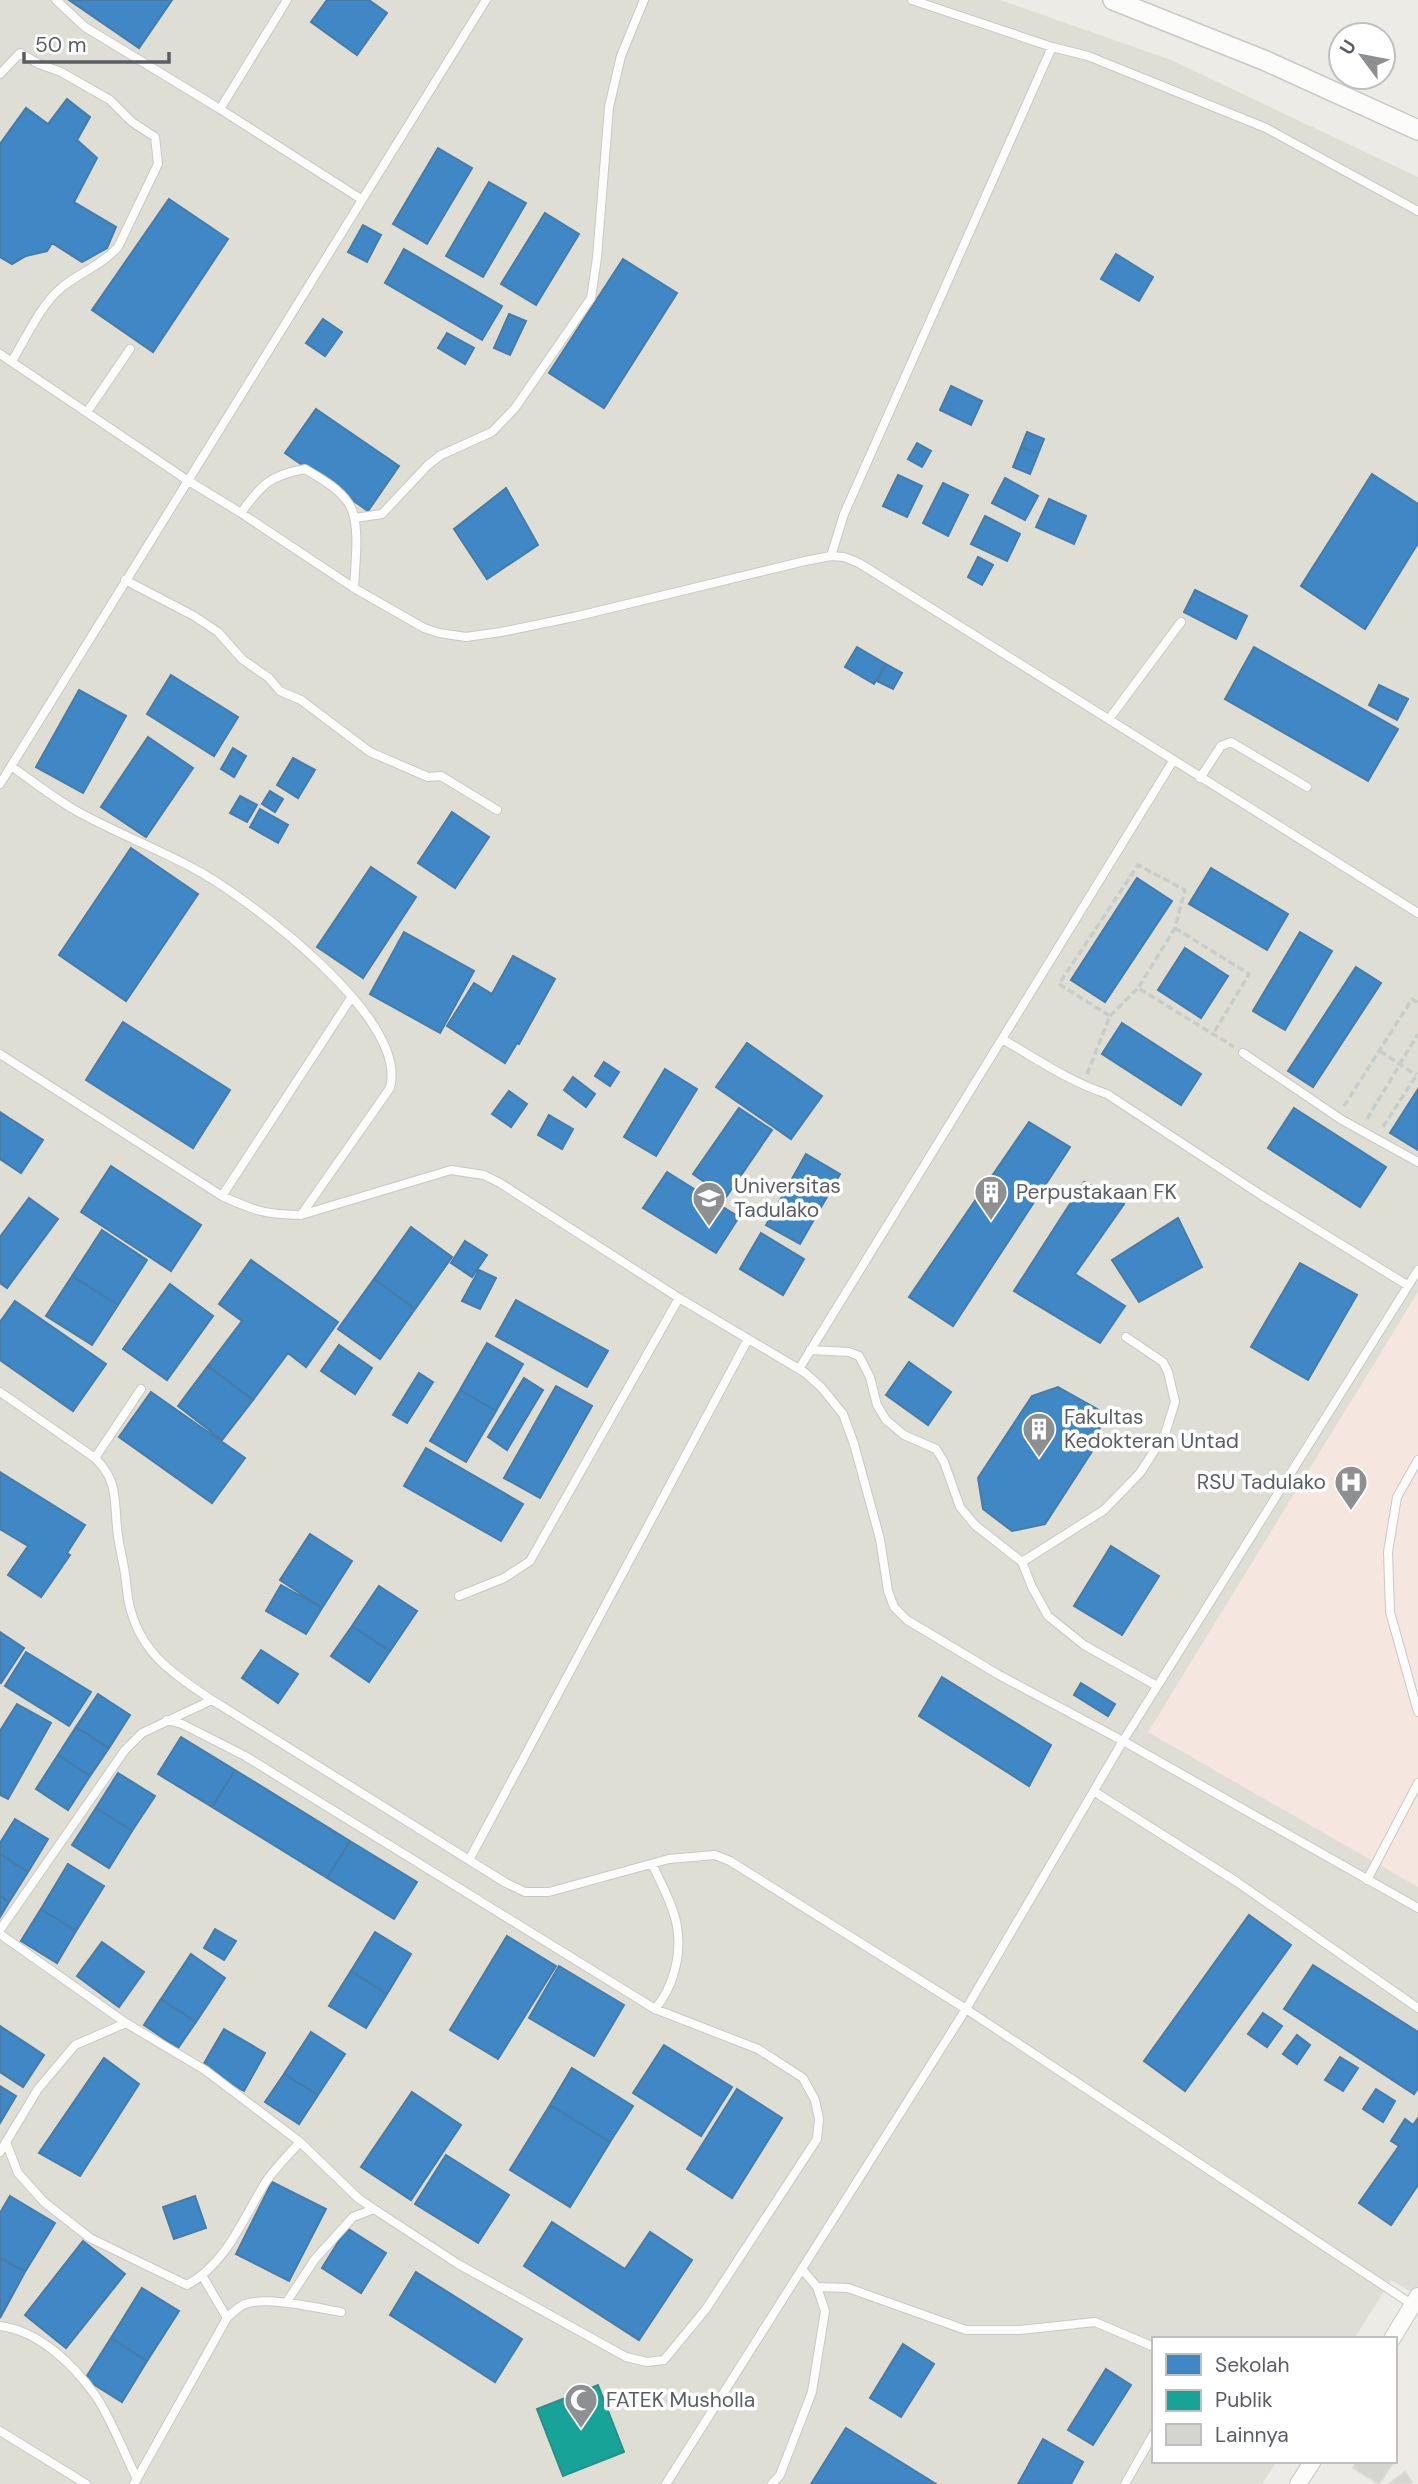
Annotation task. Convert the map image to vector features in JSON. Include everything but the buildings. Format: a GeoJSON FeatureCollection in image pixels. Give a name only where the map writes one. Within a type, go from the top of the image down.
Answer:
{"type":"FeatureCollection","features":[{"type":"Feature","properties":{"kind":"street"},"geometry":{"type":"LineString","coordinates":[[1113,0],[1266,61],[1418,130]]}},
{"type":"Feature","properties":{"kind":"street"},"geometry":{"type":"LineString","coordinates":[[1394,2337],[1413,2311]]}},
{"type":"Feature","properties":{"kind":"street"},"geometry":{"type":"LineString","coordinates":[[1298,2484],[1312,2463]]}},
{"type":"Feature","properties":{"kind":"lane"},"geometry":{"type":"LineString","coordinates":[[56,0],[85,27],[361,199]]}},
{"type":"Feature","properties":{"kind":"lane"},"geometry":{"type":"LineString","coordinates":[[220,109],[287,0]]}},
{"type":"Feature","properties":{"kind":"lane"},"geometry":{"type":"LineString","coordinates":[[0,784],[486,0]]}},
{"type":"Feature","properties":{"kind":"lane"},"geometry":{"type":"LineString","coordinates":[[355,518],[382,513],[428,465],[442,455],[492,432],[515,408],[591,298],[597,258],[609,107],[621,56],[644,0]]}},
{"type":"Feature","properties":{"kind":"lane"},"geometry":{"type":"LineString","coordinates":[[912,0],[1052,47],[1088,56],[1266,128],[1418,211]]}},
{"type":"Feature","properties":{"kind":"lane"},"geometry":{"type":"LineString","coordinates":[[831,556],[844,514],[1052,47]]}},
{"type":"Feature","properties":{"kind":"lane"},"geometry":{"type":"LineString","coordinates":[[0,74],[20,53],[61,72],[110,100],[132,122],[155,137],[158,164],[118,247],[109,257],[61,288],[50,300],[12,361]]}},
{"type":"Feature","properties":{"kind":"lane"},"geometry":{"type":"LineString","coordinates":[[87,412],[130,349]]}},
{"type":"Feature","properties":{"kind":"lane"},"geometry":{"type":"LineString","coordinates":[[0,354],[187,480],[354,587],[424,628],[466,637],[574,617],[831,556],[852,560],[882,576],[1172,761],[1418,913]]}},
{"type":"Feature","properties":{"kind":"lane"},"geometry":{"type":"LineString","coordinates":[[242,513],[259,488],[271,479],[305,469],[331,486],[349,504],[355,518],[354,587]]}},
{"type":"Feature","properties":{"kind":"lane"},"geometry":{"type":"LineString","coordinates":[[125,580],[194,616],[218,632],[242,659],[269,678],[280,691],[301,700],[370,752],[428,777],[441,776],[497,810]]}},
{"type":"Feature","properties":{"kind":"lane"},"geometry":{"type":"LineString","coordinates":[[1109,719],[1181,622]]}},
{"type":"Feature","properties":{"kind":"lane"},"geometry":{"type":"LineString","coordinates":[[1200,778],[1221,746],[1231,742],[1307,788]]}},
{"type":"Feature","properties":{"kind":"lane"},"geometry":{"type":"LineString","coordinates":[[799,1369],[1172,761]]}},
{"type":"Feature","properties":{"kind":"lane"},"geometry":{"type":"LineString","coordinates":[[11,766],[79,813],[202,873],[273,921],[344,987],[381,1035],[394,1076],[390,1088],[301,1214]]}},
{"type":"Feature","properties":{"kind":"lane"},"geometry":{"type":"LineString","coordinates":[[222,1196],[351,998]]}},
{"type":"Feature","properties":{"kind":"lane"},"geometry":{"type":"LineString","coordinates":[[1002,1038],[1053,1071],[1107,1094],[1261,1195],[1407,1285]]}},
{"type":"Feature","properties":{"kind":"lane"},"geometry":{"type":"LineString","coordinates":[[1242,1053],[1338,1117],[1418,1162]]}},
{"type":"Feature","properties":{"kind":"lane"},"geometry":{"type":"LineString","coordinates":[[0,1054],[222,1196],[259,1212],[275,1215],[301,1214],[451,1170],[484,1175],[500,1183],[679,1298],[799,1369],[821,1387],[843,1414],[866,1484],[880,1539],[888,1591],[894,1607],[907,1620],[999,1675],[1123,1741],[1418,1908]]}},
{"type":"Feature","properties":{"kind":"lane"},"geometry":{"type":"LineString","coordinates":[[666,2484],[966,2009],[1123,1741],[1418,1270]]}},
{"type":"Feature","properties":{"kind":"lane"},"geometry":{"type":"LineString","coordinates":[[459,1596],[504,1578],[530,1561],[679,1298]]}},
{"type":"Feature","properties":{"kind":"lane"},"geometry":{"type":"LineString","coordinates":[[1022,1562],[1104,1510],[1140,1473],[1164,1434],[1175,1402],[1168,1372],[1163,1362],[1126,1337]]}},
{"type":"Feature","properties":{"kind":"lane"},"geometry":{"type":"LineString","coordinates":[[469,1860],[748,1339]]}},
{"type":"Feature","properties":{"kind":"lane"},"geometry":{"type":"LineString","coordinates":[[810,1350],[849,1352],[859,1356],[870,1377],[877,1405],[886,1420],[904,1435],[936,1449],[944,1462],[960,1507],[975,1525],[1022,1562],[1048,1616],[1084,1645],[1157,1686]]}},
{"type":"Feature","properties":{"kind":"lane"},"geometry":{"type":"LineString","coordinates":[[95,1458],[141,1389]]}},
{"type":"Feature","properties":{"kind":"lane"},"geometry":{"type":"LineString","coordinates":[[0,1392],[95,1458],[106,1469],[114,1486],[117,1530],[130,1611],[148,1646],[172,1674],[506,1883],[525,1892],[549,1892],[652,1864],[693,1856],[715,1855],[730,1861],[966,2009],[1413,2311]]}},
{"type":"Feature","properties":{"kind":"lane"},"geometry":{"type":"LineString","coordinates":[[1418,1460],[1397,1497],[1388,1552],[1390,1612],[1418,1712]]}},
{"type":"Feature","properties":{"kind":"lane"},"geometry":{"type":"LineString","coordinates":[[167,1720],[182,1724],[245,1756],[654,2010],[758,2049],[803,2078],[815,2100],[820,2119],[817,2139],[706,2309],[664,2360],[647,2362],[626,2357],[458,2264],[358,2198],[300,2142],[205,2070],[126,2023],[0,1932],[125,1750],[142,1733],[167,1720],[212,1700]]}},
{"type":"Feature","properties":{"kind":"lane"},"geometry":{"type":"LineString","coordinates":[[1367,1880],[1418,1783]]}},
{"type":"Feature","properties":{"kind":"lane"},"geometry":{"type":"LineString","coordinates":[[1095,1792],[1237,1882],[1418,2008]]}},
{"type":"Feature","properties":{"kind":"lane"},"geometry":{"type":"LineString","coordinates":[[1408,1802],[1418,1800]]}},
{"type":"Feature","properties":{"kind":"lane"},"geometry":{"type":"LineString","coordinates":[[652,1864],[677,1926],[677,1964],[665,1997],[654,2010]]}},
{"type":"Feature","properties":{"kind":"lane"},"geometry":{"type":"LineString","coordinates":[[0,2151],[38,2089],[75,2045],[126,2023]]}},
{"type":"Feature","properties":{"kind":"lane"},"geometry":{"type":"LineString","coordinates":[[6,2142],[18,2173],[44,2202],[90,2238],[187,2285],[203,2277],[229,2245],[267,2181],[300,2142]]}},
{"type":"Feature","properties":{"kind":"lane"},"geometry":{"type":"LineString","coordinates":[[286,2302],[315,2259],[353,2217],[374,2208]]}},
{"type":"Feature","properties":{"kind":"lane"},"geometry":{"type":"LineString","coordinates":[[772,2484],[780,2475],[812,2392],[825,2311],[817,2287],[802,2269]]}},
{"type":"Feature","properties":{"kind":"lane"},"geometry":{"type":"LineString","coordinates":[[203,2277],[227,2318]]}},
{"type":"Feature","properties":{"kind":"lane"},"geometry":{"type":"LineString","coordinates":[[817,2287],[848,2288],[966,2330],[1020,2330],[1095,2322],[1152,2346]]}},
{"type":"Feature","properties":{"kind":"lane"},"geometry":{"type":"LineString","coordinates":[[136,2482],[227,2318],[246,2303],[286,2302],[341,2312]]}},
{"type":"Feature","properties":{"kind":"lane"},"geometry":{"type":"LineString","coordinates":[[0,2326],[19,2328],[58,2354],[96,2396],[136,2482]]}},
{"type":"Feature","properties":{"kind":"lane"},"geometry":{"type":"LineString","coordinates":[[0,2431],[86,2484]]}},
{"type":"Feature","properties":{"kind":"lane"},"geometry":{"type":"LineString","coordinates":[[1125,2484],[1152,2437]]}},
{"type":"Feature","properties":{"kind":"path"},"geometry":{"type":"LineString","coordinates":[[1083,1086],[1110,1016],[1138,988],[1175,928],[1185,890],[1138,865],[1059,984],[1110,1016]]}},
{"type":"Feature","properties":{"kind":"path"},"geometry":{"type":"LineString","coordinates":[[1175,928],[1249,974],[1213,1034]]}},
{"type":"Feature","properties":{"kind":"path"},"geometry":{"type":"LineString","coordinates":[[1138,988],[1242,1053]]}},
{"type":"Feature","properties":{"kind":"path"},"geometry":{"type":"LineString","coordinates":[[1338,1117],[1412,999],[1418,1003]]}},
{"type":"Feature","properties":{"kind":"path"},"geometry":{"type":"LineString","coordinates":[[1360,1130],[1418,1034]]}},
{"type":"Feature","properties":{"kind":"path"},"geometry":{"type":"LineString","coordinates":[[1376,1139],[1417,1074],[1380,1051]]}},
{"type":"Feature","properties":{"kind":"shaded area","name":"Universitas Tadulako"},"geometry":{"type":"Polygon","coordinates":[[[0,0],[1000,0],[1171,60],[1418,177],[1418,2296],[1391,2280],[1355,2337],[1152,2337],[1152,2463],[1276,2463],[1262,2484],[0,2484],[0,0]]]}},
{"type":"Feature","properties":{"kind":"shaded area","name":"RSU Tadulako"},"geometry":{"type":"Polygon","coordinates":[[[1418,1292],[1418,1887],[1148,1732],[1418,1292]]]}},
{"type":"Feature","properties":{"kind":"place","name":"Perpustakaan FK"},"geometry":{"type":"Point","coordinates":[991,1222]}},
{"type":"Feature","properties":{"kind":"place","name":"Universitas Tadulako"},"geometry":{"type":"Point","coordinates":[709,1228]}},
{"type":"Feature","properties":{"kind":"place","name":"Fakultas Kedokteran Untad"},"geometry":{"type":"Point","coordinates":[1039,1459]}},
{"type":"Feature","properties":{"kind":"place","name":"RSU Tadulako"},"geometry":{"type":"Point","coordinates":[1351,1512]}},
{"type":"Feature","properties":{"kind":"place","name":"FATEK Musholla"},"geometry":{"type":"Point","coordinates":[581,2430]}}]}
